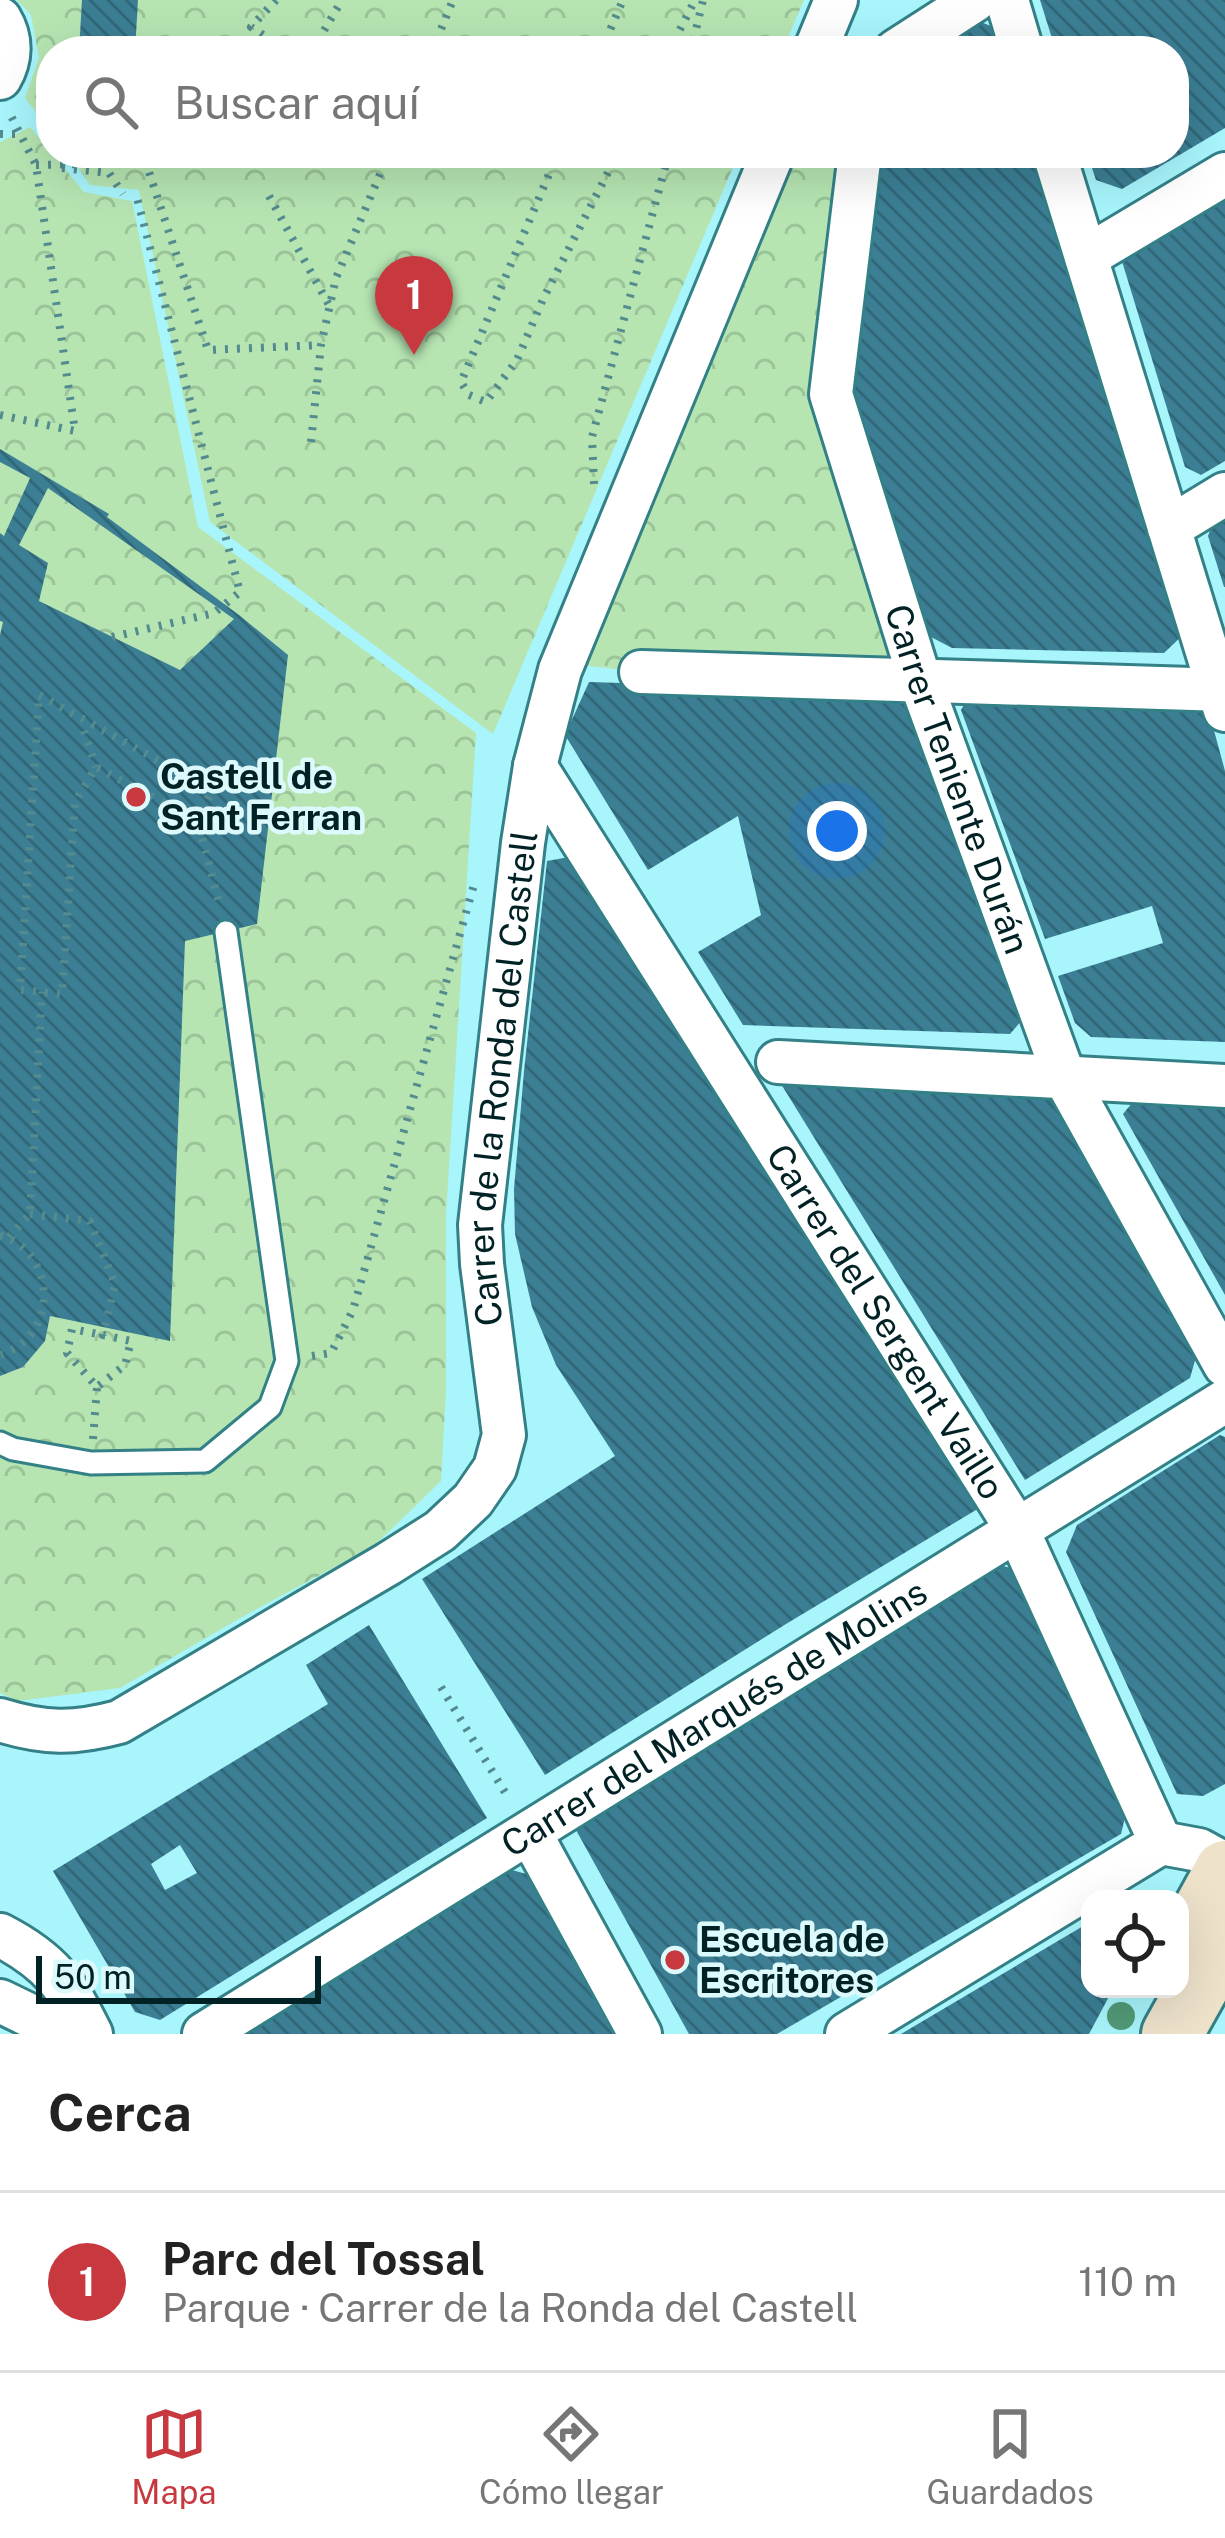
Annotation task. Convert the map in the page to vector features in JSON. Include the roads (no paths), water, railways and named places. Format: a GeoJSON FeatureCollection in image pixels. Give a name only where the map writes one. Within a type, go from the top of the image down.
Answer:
{"type":"FeatureCollection","features":[{"type":"Feature","properties":{"kind":"main road"},"geometry":{"type":"LineString","coordinates":[[1172,2034],[1212,1954],[1225,1868]]}},
{"type":"Feature","properties":{"kind":"main road"},"geometry":{"type":"LineString","coordinates":[[1135,2034],[1155,1998]]}},
{"type":"Feature","properties":{"kind":"street"},"geometry":{"type":"LineString","coordinates":[[821,36],[836,0]]}},
{"type":"Feature","properties":{"kind":"street"},"geometry":{"type":"LineString","coordinates":[[919,36],[974,0]]}},
{"type":"Feature","properties":{"kind":"street"},"geometry":{"type":"LineString","coordinates":[[1006,0],[1017,36]]}},
{"type":"Feature","properties":{"kind":"street"},"geometry":{"type":"LineString","coordinates":[[1,19],[10,45],[5,95]]}},
{"type":"Feature","properties":{"kind":"street","name":"Carrer de la Ronda del Castell"},"geometry":{"type":"LineString","coordinates":[[0,1720],[65,1733],[119,1721],[440,1531],[473,1500],[495,1468],[504,1435],[480,1225],[535,766],[563,662],[767,168]]}},
{"type":"Feature","properties":{"kind":"street","name":"Carrer Teniente Durán"},"geometry":{"type":"LineString","coordinates":[[858,168],[830,394],[920,680],[1064,1076],[1225,1365]]}},
{"type":"Feature","properties":{"kind":"street"},"geometry":{"type":"LineString","coordinates":[[641,672],[1223,696],[1059,168]]}},
{"type":"Feature","properties":{"kind":"street"},"geometry":{"type":"LineString","coordinates":[[1086,257],[1225,174]]}},
{"type":"Feature","properties":{"kind":"street"},"geometry":{"type":"LineString","coordinates":[[1169,528],[1225,494]]}},
{"type":"Feature","properties":{"kind":"street","name":"Carrer del Sergent Vaillo"},"geometry":{"type":"LineString","coordinates":[[535,766],[1018,1531],[1161,1843]]}},
{"type":"Feature","properties":{"kind":"street"},"geometry":{"type":"LineString","coordinates":[[778,1062],[1225,1086]]}},
{"type":"Feature","properties":{"kind":"street","name":"Carrer del Marqués de Molins"},"geometry":{"type":"LineString","coordinates":[[204,2034],[1225,1401]]}},
{"type":"Feature","properties":{"kind":"street"},"geometry":{"type":"LineString","coordinates":[[530,1833],[640,2034]]}},
{"type":"Feature","properties":{"kind":"street"},"geometry":{"type":"LineString","coordinates":[[847,2034],[1161,1843],[1199,1850],[1225,1868]]}},
{"type":"Feature","properties":{"kind":"street"},"geometry":{"type":"LineString","coordinates":[[1212,1954],[1225,1891]]}},
{"type":"Feature","properties":{"kind":"street"},"geometry":{"type":"LineString","coordinates":[[0,1935],[56,1974],[92,2034]]}},
{"type":"Feature","properties":{"kind":"street"},"geometry":{"type":"LineString","coordinates":[[0,2001],[68,2034]]}},
{"type":"Feature","properties":{"kind":"lane"},"geometry":{"type":"LineString","coordinates":[[0,1443],[91,1463],[205,1461],[270,1408],[287,1361],[226,932]]}},
{"type":"Feature","properties":{"kind":"place","name":"Parc del Tossal"},"geometry":{"type":"Point","coordinates":[414,355]}},
{"type":"Feature","properties":{"kind":"place","name":"Castell de Sant Ferran"},"geometry":{"type":"Point","coordinates":[136,797]}},
{"type":"Feature","properties":{"kind":"place","name":"Escuela de Escritores"},"geometry":{"type":"Point","coordinates":[675,1960]}}]}
